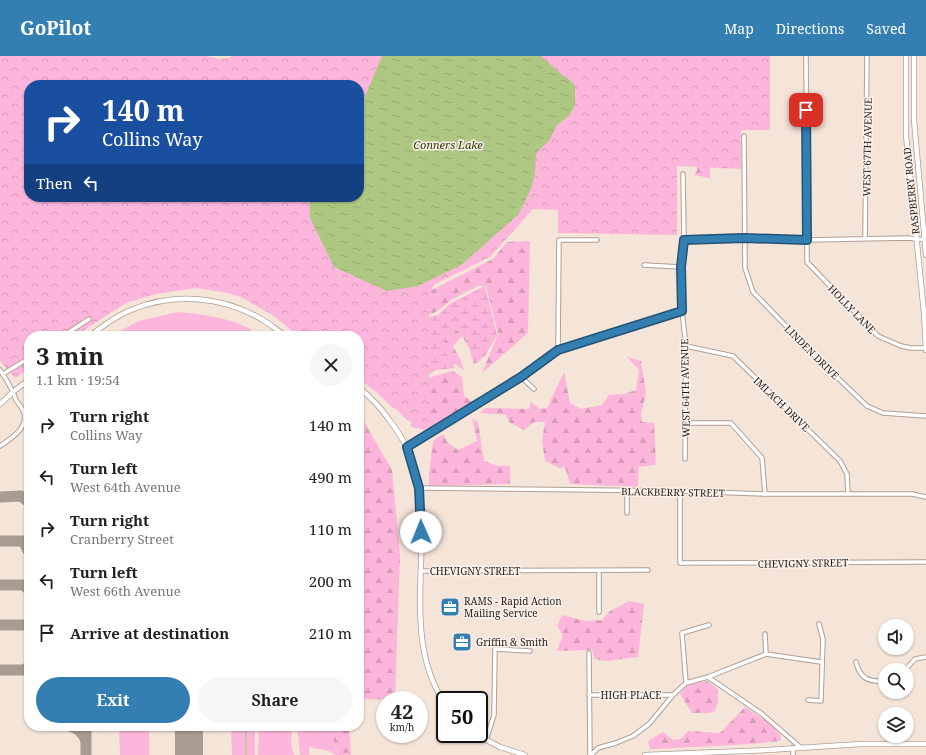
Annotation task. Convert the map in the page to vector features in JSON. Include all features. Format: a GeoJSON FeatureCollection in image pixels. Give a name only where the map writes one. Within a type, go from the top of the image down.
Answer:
{"type":"FeatureCollection","features":[{"type":"Feature","properties":{"kind":"main road","name":"RASPBERRY ROAD"},"geometry":{"type":"LineString","coordinates":[[906,56],[906,135],[926,349]]}},
{"type":"Feature","properties":{"kind":"main road","name":"RASPBERRY ROAD"},"geometry":{"type":"LineString","coordinates":[[914,56],[914,120],[926,255]]}},
{"type":"Feature","properties":{"kind":"main road"},"geometry":{"type":"LineString","coordinates":[[97,331],[130,310],[161,301],[187,298],[215,301],[244,310],[263,320],[279,331]]}},
{"type":"Feature","properties":{"kind":"main road"},"geometry":{"type":"LineString","coordinates":[[0,404],[24,384]]}},
{"type":"Feature","properties":{"kind":"main road"},"geometry":{"type":"LineString","coordinates":[[364,392],[383,411],[407,447],[419,488],[421,518],[421,632],[423,652],[431,678],[438,691]]}},
{"type":"Feature","properties":{"kind":"main road"},"geometry":{"type":"LineString","coordinates":[[488,741],[503,749],[524,755]]}},
{"type":"Feature","properties":{"kind":"main road"},"geometry":{"type":"LineString","coordinates":[[645,755],[861,744],[926,744]]}},
{"type":"Feature","properties":{"kind":"street","name":"HOLLY LANE"},"geometry":{"type":"LineString","coordinates":[[806,56],[807,262],[878,336],[901,346],[926,349]]}},
{"type":"Feature","properties":{"kind":"street","name":"WEST 67TH AVENUE"},"geometry":{"type":"LineString","coordinates":[[865,238],[868,56]]}},
{"type":"Feature","properties":{"kind":"street","name":"LINDEN DRIVE"},"geometry":{"type":"LineString","coordinates":[[744,136],[745,268],[753,292],[818,359],[867,406],[883,413],[926,416]]}},
{"type":"Feature","properties":{"kind":"street","name":"WEST 64TH AVENUE"},"geometry":{"type":"LineString","coordinates":[[683,174],[684,240],[681,267],[682,311],[686,346],[685,459]]}},
{"type":"Feature","properties":{"kind":"street"},"geometry":{"type":"LineString","coordinates":[[684,240],[744,238],[807,240],[916,238],[925,240]]}},
{"type":"Feature","properties":{"kind":"street"},"geometry":{"type":"LineString","coordinates":[[558,350],[559,240],[597,240]]}},
{"type":"Feature","properties":{"kind":"street"},"geometry":{"type":"LineString","coordinates":[[644,266],[681,267]]}},
{"type":"Feature","properties":{"kind":"street"},"geometry":{"type":"LineString","coordinates":[[407,447],[521,377],[558,350],[682,311]]}},
{"type":"Feature","properties":{"kind":"street"},"geometry":{"type":"LineString","coordinates":[[71,331],[89,319]]}},
{"type":"Feature","properties":{"kind":"street","name":"IMLACH DRIVE"},"geometry":{"type":"LineString","coordinates":[[686,346],[733,356],[840,461],[847,474],[848,494]]}},
{"type":"Feature","properties":{"kind":"street"},"geometry":{"type":"LineString","coordinates":[[3,374],[24,361]]}},
{"type":"Feature","properties":{"kind":"street"},"geometry":{"type":"LineString","coordinates":[[0,370],[14,391],[24,414]]}},
{"type":"Feature","properties":{"kind":"street"},"geometry":{"type":"LineString","coordinates":[[521,377],[534,389]]}},
{"type":"Feature","properties":{"kind":"street"},"geometry":{"type":"LineString","coordinates":[[0,446],[18,432],[24,423]]}},
{"type":"Feature","properties":{"kind":"street"},"geometry":{"type":"LineString","coordinates":[[686,423],[731,423],[762,458],[765,494]]}},
{"type":"Feature","properties":{"kind":"street","name":"BLACKBERRY STREET"},"geometry":{"type":"LineString","coordinates":[[419,488],[680,491],[765,494],[912,494],[926,497]]}},
{"type":"Feature","properties":{"kind":"street"},"geometry":{"type":"LineString","coordinates":[[627,491],[627,513]]}},
{"type":"Feature","properties":{"kind":"street","name":"CHEVIGNY STREET"},"geometry":{"type":"LineString","coordinates":[[680,491],[680,563],[926,562]]}},
{"type":"Feature","properties":{"kind":"street","name":"CHEVIGNY STREET"},"geometry":{"type":"LineString","coordinates":[[421,571],[648,570]]}},
{"type":"Feature","properties":{"kind":"street"},"geometry":{"type":"LineString","coordinates":[[598,571],[599,612]]}},
{"type":"Feature","properties":{"kind":"street"},"geometry":{"type":"LineString","coordinates":[[808,700],[821,701],[821,662],[823,639],[819,624]]}},
{"type":"Feature","properties":{"kind":"street"},"geometry":{"type":"LineString","coordinates":[[686,683],[682,633],[709,625]]}},
{"type":"Feature","properties":{"kind":"street"},"geometry":{"type":"LineString","coordinates":[[765,634],[766,654]]}},
{"type":"Feature","properties":{"kind":"street"},"geometry":{"type":"LineString","coordinates":[[488,734],[494,715],[495,650],[530,651]]}},
{"type":"Feature","properties":{"kind":"street"},"geometry":{"type":"LineString","coordinates":[[589,653],[591,755]]}},
{"type":"Feature","properties":{"kind":"street"},"geometry":{"type":"LineString","coordinates":[[591,755],[598,748],[633,736],[649,724],[673,695],[686,683],[708,677],[766,654],[821,662]]}},
{"type":"Feature","properties":{"kind":"street"},"geometry":{"type":"LineString","coordinates":[[912,663],[916,659],[926,657]]}},
{"type":"Feature","properties":{"kind":"street"},"geometry":{"type":"LineString","coordinates":[[856,662],[858,671],[864,677],[873,682],[878,682]]}},
{"type":"Feature","properties":{"kind":"street"},"geometry":{"type":"LineString","coordinates":[[708,677],[762,714],[800,747]]}},
{"type":"Feature","properties":{"kind":"street","name":"HIGH PLACE"},"geometry":{"type":"LineString","coordinates":[[589,695],[673,695]]}},
{"type":"Feature","properties":{"kind":"street"},"geometry":{"type":"LineString","coordinates":[[793,748],[793,755]]}},
{"type":"Feature","properties":{"kind":"green space"},"geometry":{"type":"Polygon","coordinates":[[[0,56],[206,56],[223,59],[232,56],[770,56],[770,130],[741,130],[741,169],[677,166],[677,235],[558,233],[558,210],[533,209],[490,257],[433,285],[429,301],[430,428],[407,420],[376,388],[364,380],[364,331],[292,331],[274,316],[241,297],[228,293],[196,288],[156,294],[126,303],[83,331],[24,331],[24,372],[15,378],[0,361],[0,56]]]}},
{"type":"Feature","properties":{"kind":"green space"},"geometry":{"type":"Polygon","coordinates":[[[710,142],[710,178],[694,175],[697,171],[698,157],[710,142]]]}},
{"type":"Feature","properties":{"kind":"green space"},"geometry":{"type":"Polygon","coordinates":[[[530,241],[528,333],[482,373],[498,334],[486,286],[478,286],[451,300],[438,311],[425,316],[428,292],[493,259],[507,242],[530,241]]]}},
{"type":"Feature","properties":{"kind":"green space"},"geometry":{"type":"Polygon","coordinates":[[[485,286],[497,335],[485,356],[474,365],[469,348],[458,329],[444,341],[447,353],[455,368],[437,370],[423,377],[411,321],[438,315],[451,303],[485,286]]]}},
{"type":"Feature","properties":{"kind":"green space"},"geometry":{"type":"Polygon","coordinates":[[[178,312],[222,318],[254,331],[120,331],[139,321],[178,312]]]}},
{"type":"Feature","properties":{"kind":"green space"},"geometry":{"type":"Polygon","coordinates":[[[458,329],[462,336],[453,346],[464,370],[455,364],[453,365],[447,353],[444,341],[458,329]]]}},
{"type":"Feature","properties":{"kind":"green space"},"geometry":{"type":"Polygon","coordinates":[[[364,357],[390,392],[395,410],[364,383],[364,357]]]}},
{"type":"Feature","properties":{"kind":"green space"},"geometry":{"type":"Polygon","coordinates":[[[627,357],[641,361],[646,394],[641,413],[642,422],[654,423],[656,465],[639,467],[638,487],[570,484],[565,467],[559,468],[545,461],[542,441],[545,422],[534,422],[524,430],[509,422],[506,415],[480,413],[485,408],[529,409],[531,402],[540,409],[547,408],[564,372],[570,403],[581,409],[602,405],[609,395],[624,394],[636,390],[639,370],[627,357]]]}},
{"type":"Feature","properties":{"kind":"green space"},"geometry":{"type":"Polygon","coordinates":[[[453,371],[462,377],[464,396],[474,403],[430,431],[411,427],[411,403],[423,383],[434,376],[453,371]]]}},
{"type":"Feature","properties":{"kind":"green space"},"geometry":{"type":"Polygon","coordinates":[[[472,418],[478,422],[484,461],[497,466],[510,466],[510,484],[429,486],[433,441],[443,434],[447,442],[458,450],[477,441],[472,418]]]}},
{"type":"Feature","properties":{"kind":"green space"},"geometry":{"type":"Polygon","coordinates":[[[364,422],[392,470],[400,555],[395,691],[376,691],[376,699],[364,699],[364,422]]]}},
{"type":"Feature","properties":{"kind":"green space"},"geometry":{"type":"Polygon","coordinates":[[[629,601],[644,604],[638,657],[606,661],[595,659],[592,650],[557,651],[563,635],[557,626],[562,615],[585,621],[602,620],[610,611],[629,601]]]}},
{"type":"Feature","properties":{"kind":"green space"},"geometry":{"type":"Polygon","coordinates":[[[707,681],[718,689],[718,701],[715,711],[709,713],[692,713],[680,694],[687,685],[707,681]]]}},
{"type":"Feature","properties":{"kind":"green space"},"geometry":{"type":"Polygon","coordinates":[[[745,707],[769,723],[781,736],[780,741],[650,749],[648,741],[663,732],[673,740],[681,739],[688,731],[720,733],[745,707]]]}},
{"type":"Feature","properties":{"kind":"green space"},"geometry":{"type":"Polygon","coordinates":[[[119,731],[149,731],[149,755],[120,755],[119,731]]]}},
{"type":"Feature","properties":{"kind":"green space"},"geometry":{"type":"Polygon","coordinates":[[[231,731],[255,731],[255,755],[232,755],[231,731]]]}},
{"type":"Feature","properties":{"kind":"green space"},"geometry":{"type":"Polygon","coordinates":[[[259,731],[292,731],[291,745],[294,755],[258,755],[259,731]]]}},
{"type":"Feature","properties":{"kind":"green space"},"geometry":{"type":"Polygon","coordinates":[[[298,731],[330,731],[339,755],[335,755],[329,751],[309,747],[309,755],[300,755],[298,731]]]}},
{"type":"Feature","properties":{"kind":"green space"},"geometry":{"type":"Polygon","coordinates":[[[330,731],[349,731],[351,755],[339,755],[330,731]]]}},
{"type":"Feature","properties":{"kind":"water","name":"Conners Lake"},"geometry":{"type":"Polygon","coordinates":[[[382,56],[541,56],[573,83],[575,87],[575,106],[569,116],[557,125],[550,139],[536,154],[535,172],[531,189],[518,215],[461,265],[418,286],[387,291],[334,267],[310,218],[309,202],[364,202],[364,99],[382,56]]]}},
{"type":"Feature","properties":{"kind":"waterway"},"geometry":{"type":"LineString","coordinates":[[246,731],[246,755]]}},
{"type":"Feature","properties":{"kind":"taxiway"},"geometry":{"type":"LineString","coordinates":[[0,497],[21,496],[24,498]]}},
{"type":"Feature","properties":{"kind":"taxiway"},"geometry":{"type":"LineString","coordinates":[[0,541],[23,541],[24,543]]}},
{"type":"Feature","properties":{"kind":"taxiway"},"geometry":{"type":"LineString","coordinates":[[0,585],[24,585]]}},
{"type":"Feature","properties":{"kind":"taxiway"},"geometry":{"type":"LineString","coordinates":[[0,625],[24,625]]}},
{"type":"Feature","properties":{"kind":"taxiway"},"geometry":{"type":"LineString","coordinates":[[0,670],[24,670]]}},
{"type":"Feature","properties":{"kind":"taxiway"},"geometry":{"type":"LineString","coordinates":[[80,731],[86,742]]}},
{"type":"Feature","properties":{"kind":"taxiway"},"geometry":{"type":"LineString","coordinates":[[86,731],[86,755]]}},
{"type":"Feature","properties":{"kind":"runway"},"geometry":{"type":"LineString","coordinates":[[189,731],[189,755]]}},
{"type":"Feature","properties":{"kind":"place","name":"RAMS - Rapid Action Mailing Service"},"geometry":{"type":"Point","coordinates":[450,607]}},
{"type":"Feature","properties":{"kind":"place","name":"Griffin & Smith"},"geometry":{"type":"Point","coordinates":[462,642]}},
{"type":"Feature","properties":{"kind":"route"},"geometry":{"type":"LineString","coordinates":[[421,532],[418,481],[407,447],[521,377],[558,350],[682,311],[681,267],[684,240],[744,238],[807,240],[806,110]]}}]}
